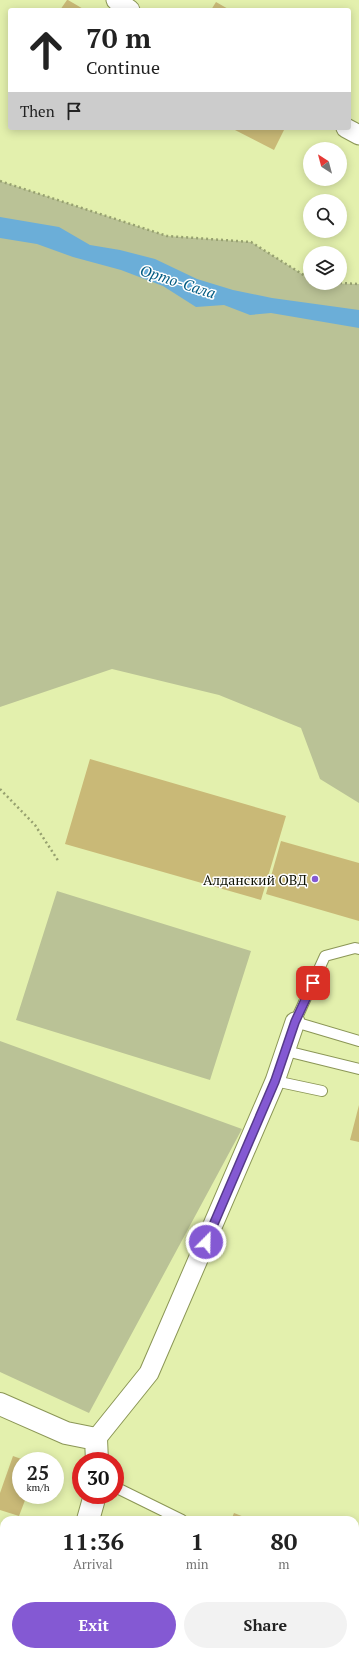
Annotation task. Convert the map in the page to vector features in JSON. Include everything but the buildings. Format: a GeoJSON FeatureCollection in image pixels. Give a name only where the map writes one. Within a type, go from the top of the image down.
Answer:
{"type":"FeatureCollection","features":[{"type":"Feature","properties":{"kind":"street"},"geometry":{"type":"LineString","coordinates":[[116,0],[127,8]]}},
{"type":"Feature","properties":{"kind":"street"},"geometry":{"type":"LineString","coordinates":[[350,130],[359,135]]}},
{"type":"Feature","properties":{"kind":"street"},"geometry":{"type":"LineString","coordinates":[[97,1452],[96,1439],[149,1373],[275,1081],[295,1022]]}},
{"type":"Feature","properties":{"kind":"street"},"geometry":{"type":"LineString","coordinates":[[0,1404],[66,1433],[96,1439]]}},
{"type":"Feature","properties":{"kind":"street"},"geometry":{"type":"LineString","coordinates":[[89,1516],[92,1504]]}},
{"type":"Feature","properties":{"kind":"lane"},"geometry":{"type":"LineString","coordinates":[[359,949],[355,948],[325,956],[295,1022],[359,1041]]}},
{"type":"Feature","properties":{"kind":"lane"},"geometry":{"type":"LineString","coordinates":[[286,1051],[359,1069]]}},
{"type":"Feature","properties":{"kind":"lane"},"geometry":{"type":"LineString","coordinates":[[275,1081],[322,1091]]}},
{"type":"Feature","properties":{"kind":"lane"},"geometry":{"type":"LineString","coordinates":[[124,1491],[174,1516]]}},
{"type":"Feature","properties":{"kind":"path"},"geometry":{"type":"LineString","coordinates":[[0,181],[167,236],[251,242],[303,275]]}},
{"type":"Feature","properties":{"kind":"path"},"geometry":{"type":"LineString","coordinates":[[347,283],[359,284]]}},
{"type":"Feature","properties":{"kind":"path"},"geometry":{"type":"LineString","coordinates":[[0,789],[35,825],[59,862]]}},
{"type":"Feature","properties":{"kind":"green space"},"geometry":{"type":"Polygon","coordinates":[[[0,181],[167,236],[251,242],[303,275],[303,290],[347,290],[347,284],[359,284],[359,803],[320,779],[301,728],[219,695],[112,669],[0,707],[0,181]]]}},
{"type":"Feature","properties":{"kind":"green space"},"geometry":{"type":"Polygon","coordinates":[[[57,891],[251,951],[210,1080],[16,1020],[57,891]]]}},
{"type":"Feature","properties":{"kind":"green space"},"geometry":{"type":"Polygon","coordinates":[[[0,1041],[242,1129],[89,1413],[0,1372],[0,1041]]]}},
{"type":"Feature","properties":{"kind":"water","name":"Орто-Сала"},"geometry":{"type":"Polygon","coordinates":[[[0,217],[59,227],[90,245],[120,250],[155,259],[197,279],[233,290],[272,298],[359,310],[359,328],[271,313],[250,315],[224,305],[196,307],[163,286],[121,270],[73,257],[37,244],[0,238],[0,217]]]}},
{"type":"Feature","properties":{"kind":"place","name":"Алданский ОВД"},"geometry":{"type":"Point","coordinates":[315,879]}},
{"type":"Feature","properties":{"kind":"route"},"geometry":{"type":"LineString","coordinates":[[206,1242],[275,1081],[295,1022],[313,983]]}}]}
